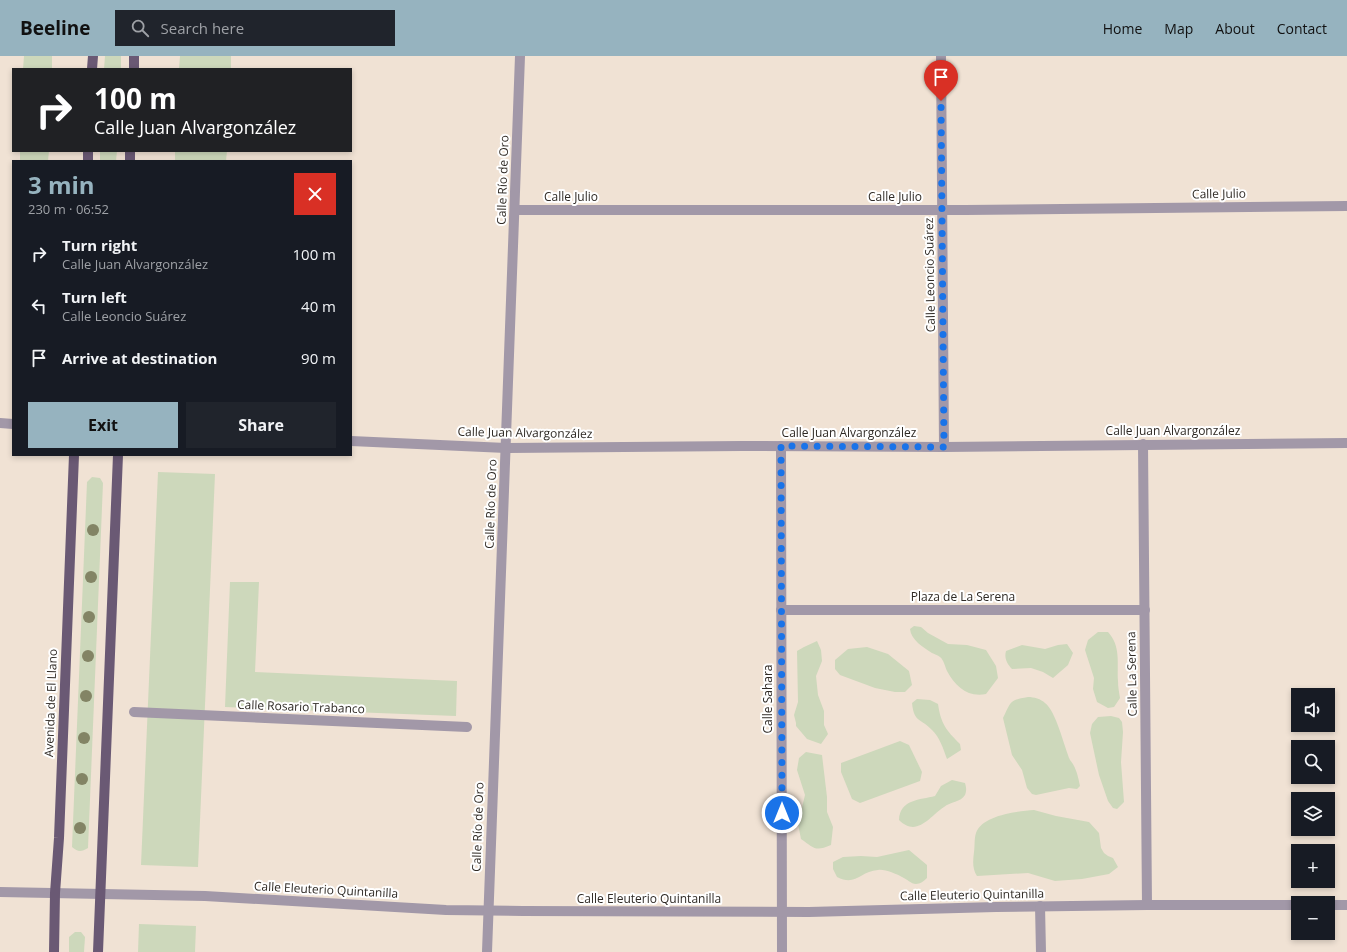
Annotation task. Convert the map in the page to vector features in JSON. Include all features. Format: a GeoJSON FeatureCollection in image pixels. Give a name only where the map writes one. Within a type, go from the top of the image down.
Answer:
{"type":"FeatureCollection","features":[{"type":"Feature","properties":{"kind":"main road"},"geometry":{"type":"LineString","coordinates":[[92,68],[93,56]]}},
{"type":"Feature","properties":{"kind":"main road"},"geometry":{"type":"LineString","coordinates":[[134,56],[134,68]]}},
{"type":"Feature","properties":{"kind":"main road","name":"Avenida de El Llano"},"geometry":{"type":"LineString","coordinates":[[54,952],[74,456]]}},
{"type":"Feature","properties":{"kind":"main road"},"geometry":{"type":"LineString","coordinates":[[98,952],[118,456]]}},
{"type":"Feature","properties":{"kind":"street","name":"Calle Río de Oro"},"geometry":{"type":"LineString","coordinates":[[487,952],[487,910],[520,56]]}},
{"type":"Feature","properties":{"kind":"street","name":"Calle Leoncio Suárez"},"geometry":{"type":"LineString","coordinates":[[941,56],[944,447]]}},
{"type":"Feature","properties":{"kind":"street","name":"Calle Julio"},"geometry":{"type":"LineString","coordinates":[[515,210],[942,210],[1347,206]]}},
{"type":"Feature","properties":{"kind":"street"},"geometry":{"type":"LineString","coordinates":[[0,423],[12,424]]}},
{"type":"Feature","properties":{"kind":"street","name":"Calle Juan Alvargonzález"},"geometry":{"type":"LineString","coordinates":[[352,441],[506,448],[781,446],[944,447],[1347,443]]}},
{"type":"Feature","properties":{"kind":"street","name":"Calle La Serena"},"geometry":{"type":"LineString","coordinates":[[1143,444],[1147,905]]}},
{"type":"Feature","properties":{"kind":"street","name":"Calle Sahara"},"geometry":{"type":"LineString","coordinates":[[781,446],[782,952]]}},
{"type":"Feature","properties":{"kind":"street","name":"Plaza de La Serena"},"geometry":{"type":"LineString","coordinates":[[781,610],[1145,610]]}},
{"type":"Feature","properties":{"kind":"street","name":"Calle Rosario Trabanco"},"geometry":{"type":"LineString","coordinates":[[134,712],[467,727]]}},
{"type":"Feature","properties":{"kind":"street","name":"Calle Eleuterio Quintanilla"},"geometry":{"type":"LineString","coordinates":[[0,892],[205,896],[446,910],[783,912],[1040,906],[1291,905]]}},
{"type":"Feature","properties":{"kind":"street"},"geometry":{"type":"LineString","coordinates":[[1335,905],[1347,905]]}},
{"type":"Feature","properties":{"kind":"street"},"geometry":{"type":"LineString","coordinates":[[1040,906],[1041,952]]}},
{"type":"Feature","properties":{"kind":"green space"},"geometry":{"type":"Polygon","coordinates":[[[24,56],[52,56],[52,68],[23,68],[24,56]]]}},
{"type":"Feature","properties":{"kind":"green space"},"geometry":{"type":"Polygon","coordinates":[[[105,56],[121,56],[121,68],[104,68],[105,56]]]}},
{"type":"Feature","properties":{"kind":"green space"},"geometry":{"type":"Polygon","coordinates":[[[180,56],[231,56],[231,68],[179,68],[180,56]]]}},
{"type":"Feature","properties":{"kind":"green space"},"geometry":{"type":"Polygon","coordinates":[[[20,152],[49,152],[48,160],[20,160],[20,152]]]}},
{"type":"Feature","properties":{"kind":"green space"},"geometry":{"type":"Polygon","coordinates":[[[100,152],[117,152],[116,160],[100,160],[100,152]]]}},
{"type":"Feature","properties":{"kind":"green space"},"geometry":{"type":"Polygon","coordinates":[[[175,152],[227,152],[226,160],[175,160],[175,152]]]}},
{"type":"Feature","properties":{"kind":"green space"},"geometry":{"type":"Polygon","coordinates":[[[158,472],[215,474],[198,867],[141,865],[158,472]]]}},
{"type":"Feature","properties":{"kind":"green space"},"geometry":{"type":"Polygon","coordinates":[[[92,477],[100,478],[103,483],[88,848],[80,851],[72,847],[87,482],[92,477]]]}},
{"type":"Feature","properties":{"kind":"green space"},"geometry":{"type":"Polygon","coordinates":[[[230,582],[259,582],[255,672],[457,681],[456,716],[225,707],[230,582]]]}},
{"type":"Feature","properties":{"kind":"green space"},"geometry":{"type":"Polygon","coordinates":[[[914,626],[921,627],[928,633],[948,644],[967,645],[986,650],[996,666],[998,678],[986,694],[973,694],[958,686],[950,676],[941,658],[921,646],[915,640],[910,629],[914,626]]]}},
{"type":"Feature","properties":{"kind":"green space"},"geometry":{"type":"Polygon","coordinates":[[[1098,632],[1108,632],[1117,649],[1118,685],[1120,698],[1114,707],[1108,708],[1097,702],[1093,689],[1094,678],[1085,650],[1088,640],[1098,632]]]}},
{"type":"Feature","properties":{"kind":"green space"},"geometry":{"type":"Polygon","coordinates":[[[817,641],[821,650],[822,661],[816,676],[818,695],[824,711],[824,725],[828,734],[821,744],[807,739],[796,726],[794,715],[798,702],[797,651],[817,641]]]}},
{"type":"Feature","properties":{"kind":"green space"},"geometry":{"type":"Polygon","coordinates":[[[1067,644],[1073,653],[1068,665],[1053,678],[1043,672],[1031,668],[1012,669],[1007,663],[1005,654],[1006,651],[1022,645],[1045,649],[1067,644]]]}},
{"type":"Feature","properties":{"kind":"green space"},"geometry":{"type":"Polygon","coordinates":[[[867,647],[888,654],[909,671],[912,685],[905,692],[895,692],[875,688],[840,675],[835,669],[835,660],[848,649],[867,647]]]}},
{"type":"Feature","properties":{"kind":"green space"},"geometry":{"type":"Polygon","coordinates":[[[1028,697],[1037,698],[1049,707],[1053,713],[1070,760],[1076,772],[1080,786],[1077,789],[1069,788],[1036,795],[1032,794],[1027,788],[1022,770],[1012,755],[1003,718],[1011,703],[1017,699],[1028,697]]]}},
{"type":"Feature","properties":{"kind":"green space"},"geometry":{"type":"Polygon","coordinates":[[[917,699],[930,700],[938,704],[943,722],[951,735],[960,744],[961,750],[947,759],[941,743],[935,733],[914,714],[912,703],[917,699]]]}},
{"type":"Feature","properties":{"kind":"green space"},"geometry":{"type":"Polygon","coordinates":[[[1111,716],[1119,718],[1122,722],[1123,732],[1121,762],[1124,802],[1117,809],[1113,808],[1108,801],[1099,775],[1090,733],[1092,724],[1098,717],[1111,716]]]}},
{"type":"Feature","properties":{"kind":"green space"},"geometry":{"type":"Polygon","coordinates":[[[900,741],[909,745],[922,772],[920,781],[860,803],[852,799],[841,772],[841,763],[900,741]]]}},
{"type":"Feature","properties":{"kind":"green space"},"geometry":{"type":"Polygon","coordinates":[[[806,752],[822,755],[827,797],[827,812],[833,827],[831,845],[818,849],[812,847],[801,839],[798,824],[805,795],[797,770],[799,758],[806,752]]]}},
{"type":"Feature","properties":{"kind":"green space"},"geometry":{"type":"Polygon","coordinates":[[[952,780],[965,783],[966,793],[961,799],[946,805],[923,824],[912,827],[899,820],[900,813],[907,804],[935,796],[941,786],[952,780]]]}},
{"type":"Feature","properties":{"kind":"green space"},"geometry":{"type":"Polygon","coordinates":[[[1034,810],[1089,822],[1099,833],[1101,848],[1104,853],[1113,858],[1118,867],[1109,874],[1082,879],[1055,881],[1028,873],[977,876],[975,873],[973,858],[975,835],[980,827],[985,822],[1001,815],[1019,811],[1034,810]]]}},
{"type":"Feature","properties":{"kind":"green space"},"geometry":{"type":"Polygon","coordinates":[[[909,850],[927,865],[927,878],[916,884],[897,874],[881,870],[872,871],[854,879],[843,880],[837,877],[833,869],[833,862],[843,857],[877,857],[909,850]]]}},
{"type":"Feature","properties":{"kind":"green space"},"geometry":{"type":"Polygon","coordinates":[[[139,924],[196,926],[195,952],[138,952],[139,924]]]}},
{"type":"Feature","properties":{"kind":"green space"},"geometry":{"type":"Polygon","coordinates":[[[75,932],[81,932],[85,937],[84,952],[69,952],[69,937],[75,932]]]}},
{"type":"Feature","properties":{"kind":"route"},"geometry":{"type":"LineString","coordinates":[[782,813],[781,446],[944,447],[941,101]]}}]}
